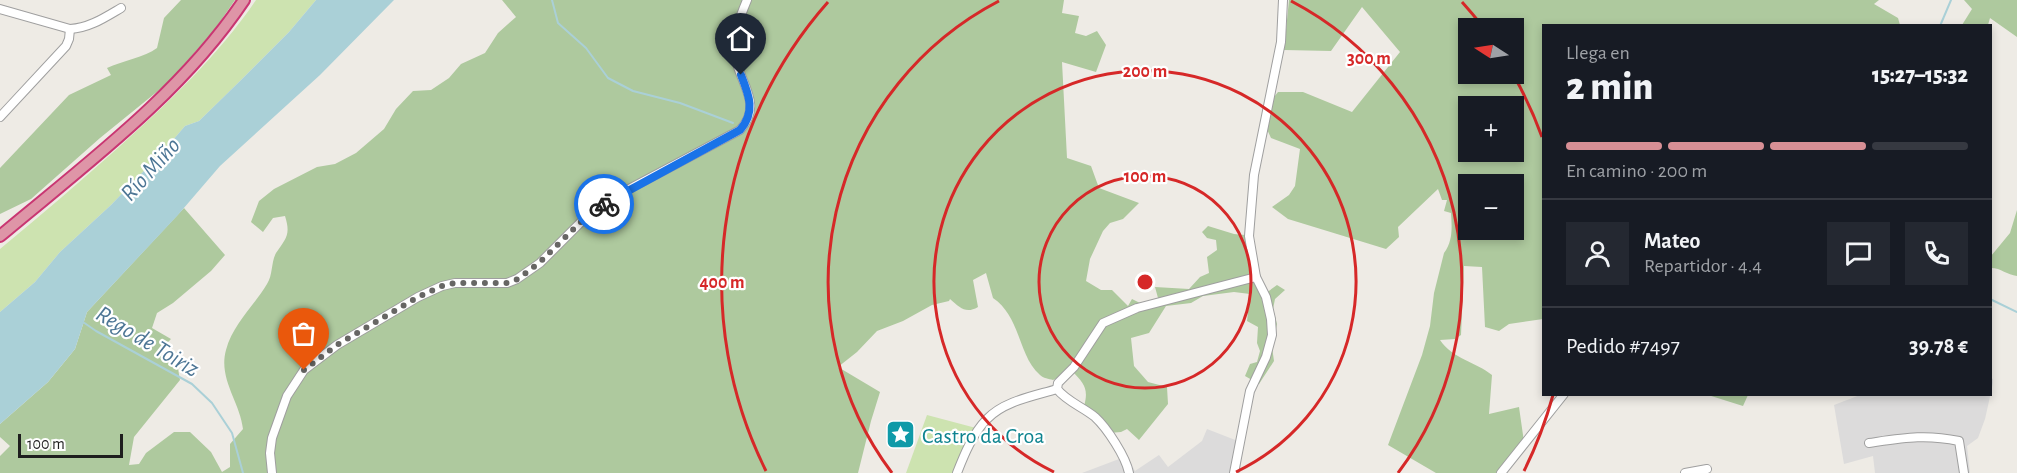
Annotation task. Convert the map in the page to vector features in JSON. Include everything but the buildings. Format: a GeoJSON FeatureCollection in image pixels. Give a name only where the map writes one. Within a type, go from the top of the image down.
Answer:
{"type":"FeatureCollection","features":[{"type":"Feature","properties":{"kind":"highway"},"geometry":{"type":"LineString","coordinates":[[0,236],[150,108],[191,67],[244,0]]}},
{"type":"Feature","properties":{"kind":"street"},"geometry":{"type":"LineString","coordinates":[[272,473],[270,453],[272,438],[286,396],[304,370],[337,345],[418,297],[442,286],[455,283],[507,283],[518,279],[540,262],[598,207],[740,130],[750,111],[750,97],[735,55],[735,35],[747,0]]}},
{"type":"Feature","properties":{"kind":"street"},"geometry":{"type":"LineString","coordinates":[[1234,473],[1250,390],[1266,357],[1272,335],[1266,297],[1256,276],[1250,236],[1254,175],[1281,42],[1283,0]]}},
{"type":"Feature","properties":{"kind":"street"},"geometry":{"type":"LineString","coordinates":[[0,9],[70,29],[96,23],[121,8]]}},
{"type":"Feature","properties":{"kind":"street"},"geometry":{"type":"LineString","coordinates":[[0,117],[66,46],[70,29]]}},
{"type":"Feature","properties":{"kind":"street"},"geometry":{"type":"LineString","coordinates":[[1057,389],[1058,383],[1074,367],[1103,323],[1137,308],[1256,276]]}},
{"type":"Feature","properties":{"kind":"street"},"geometry":{"type":"LineString","coordinates":[[957,473],[977,431],[987,418],[1000,409],[1057,389]]}},
{"type":"Feature","properties":{"kind":"street"},"geometry":{"type":"LineString","coordinates":[[1057,389],[1063,396],[1096,418],[1127,463],[1129,473]]}},
{"type":"Feature","properties":{"kind":"street"},"geometry":{"type":"LineString","coordinates":[[1501,473],[1562,396]]}},
{"type":"Feature","properties":{"kind":"street"},"geometry":{"type":"LineString","coordinates":[[1869,443],[1908,436],[1937,436],[1959,441],[1964,473]]}},
{"type":"Feature","properties":{"kind":"street"},"geometry":{"type":"LineString","coordinates":[[1685,473],[1707,469]]}},
{"type":"Feature","properties":{"kind":"shaded area"},"geometry":{"type":"Polygon","coordinates":[[[1857,396],[1990,396],[1978,438],[1967,446],[1970,473],[1875,473],[1873,456],[1844,464],[1834,405],[1857,396]]]}},
{"type":"Feature","properties":{"kind":"shaded area"},"geometry":{"type":"Polygon","coordinates":[[[1207,429],[1243,443],[1240,473],[1082,473],[1127,456],[1135,471],[1159,455],[1168,467],[1202,441],[1207,429]]]}},
{"type":"Feature","properties":{"kind":"green space"},"geometry":{"type":"Polygon","coordinates":[[[181,0],[235,0],[215,29],[169,82],[100,138],[31,199],[0,214],[0,168],[69,95],[111,75],[107,68],[157,48],[164,18],[181,0]]]}},
{"type":"Feature","properties":{"kind":"green space"},"geometry":{"type":"Polygon","coordinates":[[[256,0],[316,0],[289,32],[240,81],[199,121],[185,126],[111,205],[60,252],[35,282],[0,312],[0,249],[138,130],[174,95],[226,40],[256,0]]]}},
{"type":"Feature","properties":{"kind":"green space"},"geometry":{"type":"Polygon","coordinates":[[[502,0],[1064,0],[1062,13],[1079,16],[1075,33],[1086,36],[1097,31],[1106,45],[1096,72],[1062,62],[1067,158],[1091,166],[1099,188],[1139,203],[1123,219],[1110,223],[1103,231],[1090,259],[1086,281],[1101,290],[1112,290],[1128,306],[1132,299],[1142,304],[1158,298],[1155,287],[1189,289],[1200,277],[1209,273],[1207,257],[1217,250],[1216,240],[1207,238],[1202,232],[1208,226],[1245,235],[1259,284],[1266,293],[1277,285],[1285,290],[1275,299],[1273,309],[1277,324],[1272,347],[1274,361],[1259,384],[1245,376],[1250,364],[1257,362],[1260,351],[1257,343],[1258,327],[1247,321],[1250,294],[1234,292],[1203,296],[1191,303],[1166,306],[1149,333],[1131,338],[1134,366],[1148,382],[1167,387],[1168,404],[1139,440],[1127,429],[1109,433],[1084,406],[1086,395],[1084,387],[1072,371],[1053,380],[1041,376],[1033,367],[1009,315],[993,298],[986,273],[973,280],[978,307],[970,310],[963,309],[950,299],[932,305],[903,321],[877,331],[857,352],[838,367],[880,392],[858,473],[0,473],[0,456],[10,446],[0,437],[0,424],[48,382],[75,349],[87,312],[184,208],[225,255],[211,271],[173,303],[157,313],[152,328],[171,339],[159,351],[177,363],[180,380],[134,437],[129,465],[139,464],[146,453],[174,432],[190,432],[211,452],[222,472],[230,467],[230,444],[243,429],[227,381],[224,361],[226,350],[239,323],[269,280],[274,257],[285,240],[287,232],[285,216],[273,218],[263,232],[251,222],[259,201],[274,189],[317,167],[335,164],[356,153],[384,129],[396,109],[413,91],[431,90],[449,78],[461,64],[485,53],[498,33],[516,17],[502,0]]]}},
{"type":"Feature","properties":{"kind":"green space"},"geometry":{"type":"Polygon","coordinates":[[[1289,0],[1879,0],[1874,4],[1898,18],[1900,24],[1542,24],[1542,319],[1509,324],[1499,331],[1485,327],[1482,267],[1464,266],[1461,335],[1455,339],[1440,340],[1451,352],[1492,375],[1489,414],[1519,407],[1524,442],[1502,473],[1436,473],[1388,445],[1422,355],[1430,326],[1434,293],[1452,229],[1451,213],[1444,211],[1447,200],[1442,200],[1438,189],[1398,227],[1399,237],[1386,249],[1288,219],[1272,207],[1289,195],[1295,186],[1300,149],[1271,138],[1265,125],[1274,97],[1278,92],[1303,92],[1352,112],[1400,52],[1362,7],[1331,51],[1284,50],[1289,0]]]}},
{"type":"Feature","properties":{"kind":"green space"},"geometry":{"type":"Polygon","coordinates":[[[1964,0],[2017,0],[2017,37],[1990,18],[1988,24],[1963,24],[1972,9],[1964,0]]]}},
{"type":"Feature","properties":{"kind":"green space"},"geometry":{"type":"Polygon","coordinates":[[[2017,210],[2017,276],[1992,268],[1992,255],[2010,233],[2017,210]]]}},
{"type":"Feature","properties":{"kind":"green space"},"geometry":{"type":"Polygon","coordinates":[[[1711,396],[1748,396],[1743,406],[1711,396]]]}},
{"type":"Feature","properties":{"kind":"green space"},"geometry":{"type":"Polygon","coordinates":[[[927,415],[976,428],[955,473],[906,473],[927,415]]]}},
{"type":"Feature","properties":{"kind":"water","name":"Río Miño"},"geometry":{"type":"Polygon","coordinates":[[[316,0],[394,0],[320,75],[220,166],[177,216],[87,312],[75,349],[48,382],[0,424],[0,312],[35,282],[60,252],[111,205],[185,126],[199,121],[240,81],[289,32],[316,0]]]}},
{"type":"Feature","properties":{"kind":"waterway"},"geometry":{"type":"LineString","coordinates":[[552,0],[558,23],[586,48],[608,78],[633,91],[680,103],[733,123]]}},
{"type":"Feature","properties":{"kind":"waterway"},"geometry":{"type":"LineString","coordinates":[[1941,24],[1951,0]]}},
{"type":"Feature","properties":{"kind":"waterway"},"geometry":{"type":"LineString","coordinates":[[1992,300],[2017,312]]}},
{"type":"Feature","properties":{"kind":"waterway","name":"Rego de Toiriz"},"geometry":{"type":"LineString","coordinates":[[83,322],[192,384],[212,403],[232,433],[243,473]]}},
{"type":"Feature","properties":{"kind":"way so far"},"geometry":{"type":"LineString","coordinates":[[304,370],[337,345],[418,297],[442,286],[455,283],[507,283],[518,279],[540,262],[591,212],[604,204]]}},
{"type":"Feature","properties":{"kind":"place","name":"Castro da Croa"},"geometry":{"type":"Point","coordinates":[901,435]}},
{"type":"Feature","properties":{"kind":"route"},"geometry":{"type":"LineString","coordinates":[[604,204],[740,130],[750,111],[750,97],[741,75]]}}]}
